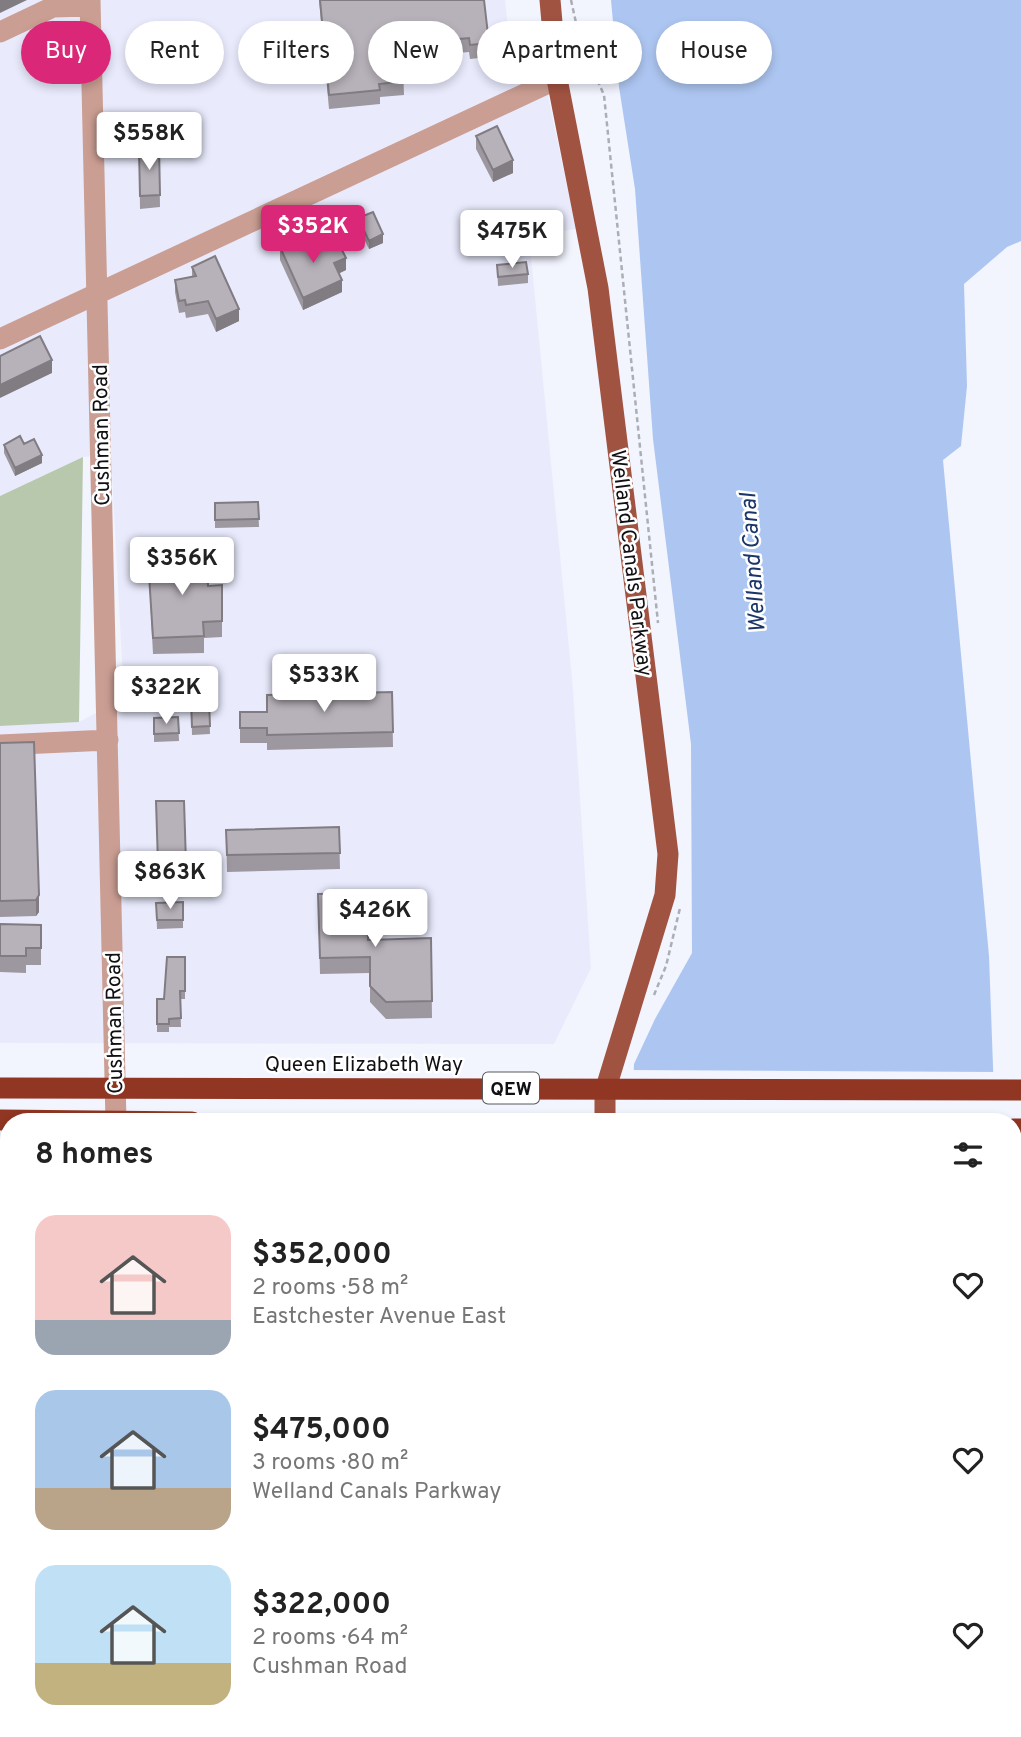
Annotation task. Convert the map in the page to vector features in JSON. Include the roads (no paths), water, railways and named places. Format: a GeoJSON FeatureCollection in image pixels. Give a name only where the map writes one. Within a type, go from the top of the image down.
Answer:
{"type":"FeatureCollection","features":[{"type":"Feature","properties":{"kind":"highway","name":"Queen Elizabeth Way"},"geometry":{"type":"LineString","coordinates":[[0,1087],[1021,1090]]}},
{"type":"Feature","properties":{"kind":"main road","name":"Welland Canals Parkway"},"geometry":{"type":"LineString","coordinates":[[550,0],[552,21]]}},
{"type":"Feature","properties":{"kind":"main road","name":"Welland Canals Parkway"},"geometry":{"type":"LineString","coordinates":[[558,84],[598,288],[668,853],[665,895],[605,1091],[604,1113]]}},
{"type":"Feature","properties":{"kind":"street"},"geometry":{"type":"LineString","coordinates":[[0,32],[52,7],[90,3]]}},
{"type":"Feature","properties":{"kind":"street","name":"Cushman Road"},"geometry":{"type":"LineString","coordinates":[[90,3],[116,1113]]}},
{"type":"Feature","properties":{"kind":"street"},"geometry":{"type":"LineString","coordinates":[[0,339],[546,84]]}},
{"type":"Feature","properties":{"kind":"street"},"geometry":{"type":"LineString","coordinates":[[0,745],[108,740]]}},
{"type":"Feature","properties":{"kind":"water","name":"Welland Canal"},"geometry":{"type":"Polygon","coordinates":[[[611,0],[1021,0],[1021,241],[1007,247],[964,284],[967,386],[961,446],[943,460],[989,956],[995,1113],[632,1113],[634,1064],[655,1019],[692,953],[691,744],[653,439],[635,189],[619,84],[642,84],[642,21],[613,21],[611,0]]]}}]}
